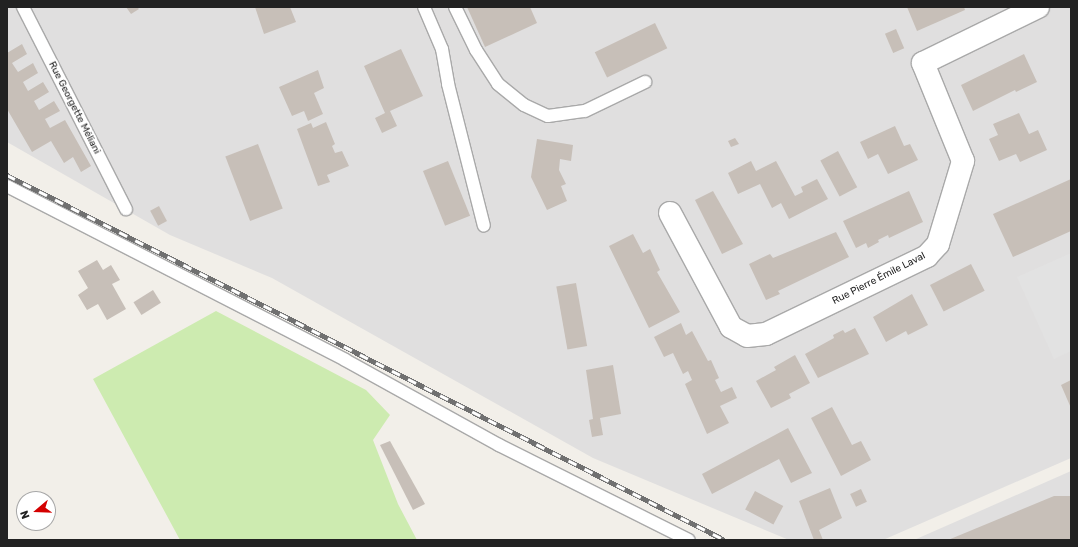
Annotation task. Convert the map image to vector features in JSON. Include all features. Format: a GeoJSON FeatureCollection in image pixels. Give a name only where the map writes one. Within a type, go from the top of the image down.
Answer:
{"type":"FeatureCollection","features":[{"type":"Feature","properties":{"kind":"street","name":"Rue Pierre Émile Laval"},"geometry":{"type":"LineString","coordinates":[[670,213],[731,327],[747,336],[766,334],[927,256],[938,244],[963,161],[923,63],[1038,7]]}},
{"type":"Feature","properties":{"kind":"lane","name":"Rue Georgette Méliani"},"geometry":{"type":"LineString","coordinates":[[23,7],[126,209]]}},
{"type":"Feature","properties":{"kind":"lane"},"geometry":{"type":"LineString","coordinates":[[424,7],[442,49],[448,84],[484,226]]}},
{"type":"Feature","properties":{"kind":"lane"},"geometry":{"type":"LineString","coordinates":[[455,7],[476,50],[498,84],[524,105],[548,116],[585,111],[645,82]]}},
{"type":"Feature","properties":{"kind":"lane"},"geometry":{"type":"LineString","coordinates":[[7,186],[345,360],[499,445],[689,540]]}},
{"type":"Feature","properties":{"kind":"shaded area"},"geometry":{"type":"Polygon","coordinates":[[[7,7],[1071,7],[1071,458],[883,540],[789,540],[593,458],[272,278],[170,235],[7,142],[7,7]]]}},
{"type":"Feature","properties":{"kind":"shaded area"},"geometry":{"type":"Polygon","coordinates":[[[1071,253],[1071,351],[1054,359],[1017,277],[1071,253]]]}},
{"type":"Feature","properties":{"kind":"shaded area"},"geometry":{"type":"Polygon","coordinates":[[[1071,471],[1071,540],[914,540],[1071,471]]]}},
{"type":"Feature","properties":{"kind":"green space"},"geometry":{"type":"Polygon","coordinates":[[[216,311],[366,390],[390,415],[373,440],[398,504],[417,540],[180,540],[93,379],[216,311]]]}},
{"type":"Feature","properties":{"kind":"building"},"geometry":{"type":"Polygon","coordinates":[[[126,7],[137,7],[139,9],[131,14],[126,7]]]}},
{"type":"Feature","properties":{"kind":"building"},"geometry":{"type":"Polygon","coordinates":[[[255,7],[290,7],[296,22],[264,34],[255,7]]]}},
{"type":"Feature","properties":{"kind":"building"},"geometry":{"type":"Polygon","coordinates":[[[467,7],[530,7],[537,23],[485,47],[467,7]]]}},
{"type":"Feature","properties":{"kind":"building"},"geometry":{"type":"Polygon","coordinates":[[[907,7],[964,7],[965,10],[917,31],[907,7]]]}},
{"type":"Feature","properties":{"kind":"building"},"geometry":{"type":"Polygon","coordinates":[[[655,23],[667,48],[607,78],[595,52],[655,23]]]}},
{"type":"Feature","properties":{"kind":"building"},"geometry":{"type":"Polygon","coordinates":[[[896,29],[904,48],[893,53],[885,34],[896,29]]]}},
{"type":"Feature","properties":{"kind":"building"},"geometry":{"type":"Polygon","coordinates":[[[22,44],[27,54],[12,63],[18,72],[33,63],[38,73],[23,82],[28,91],[43,82],[49,92],[34,101],[39,110],[54,101],[60,111],[45,119],[50,128],[65,120],[91,166],[81,172],[73,157],[64,163],[51,141],[32,152],[7,109],[7,53],[22,44]]]}},
{"type":"Feature","properties":{"kind":"building"},"geometry":{"type":"Polygon","coordinates":[[[401,49],[423,96],[390,111],[397,126],[382,133],[375,118],[385,113],[364,66],[401,49]]]}},
{"type":"Feature","properties":{"kind":"building"},"geometry":{"type":"Polygon","coordinates":[[[1024,54],[1037,82],[1016,92],[1015,90],[973,111],[961,85],[1024,54]]]}},
{"type":"Feature","properties":{"kind":"building"},"geometry":{"type":"Polygon","coordinates":[[[318,70],[324,88],[314,93],[323,114],[308,121],[304,111],[292,116],[279,87],[318,70]]]}},
{"type":"Feature","properties":{"kind":"building"},"geometry":{"type":"Polygon","coordinates":[[[1019,113],[1029,134],[1038,130],[1047,150],[1020,162],[1016,154],[999,161],[989,139],[998,135],[993,124],[1019,113]]]}},
{"type":"Feature","properties":{"kind":"building"},"geometry":{"type":"Polygon","coordinates":[[[326,122],[335,144],[332,146],[335,153],[342,151],[349,166],[327,175],[330,182],[318,186],[297,129],[311,123],[313,128],[326,122]]]}},
{"type":"Feature","properties":{"kind":"building"},"geometry":{"type":"Polygon","coordinates":[[[895,126],[904,146],[910,144],[918,160],[888,174],[878,154],[868,159],[860,142],[895,126]]]}},
{"type":"Feature","properties":{"kind":"building"},"geometry":{"type":"Polygon","coordinates":[[[735,138],[739,144],[731,147],[728,141],[735,138]]]}},
{"type":"Feature","properties":{"kind":"building"},"geometry":{"type":"Polygon","coordinates":[[[537,139],[573,145],[571,161],[560,159],[559,170],[566,184],[561,186],[567,201],[547,210],[531,177],[537,139]]]}},
{"type":"Feature","properties":{"kind":"building"},"geometry":{"type":"Polygon","coordinates":[[[258,144],[283,208],[250,221],[225,157],[258,144]]]}},
{"type":"Feature","properties":{"kind":"building"},"geometry":{"type":"Polygon","coordinates":[[[838,151],[857,187],[840,197],[820,160],[838,151]]]}},
{"type":"Feature","properties":{"kind":"building"},"geometry":{"type":"Polygon","coordinates":[[[448,161],[470,216],[445,226],[423,171],[448,161]]]}},
{"type":"Feature","properties":{"kind":"building"},"geometry":{"type":"Polygon","coordinates":[[[751,161],[756,171],[776,161],[795,196],[803,192],[801,187],[817,179],[828,199],[789,219],[781,203],[772,208],[760,184],[738,194],[728,173],[751,161]]]}},
{"type":"Feature","properties":{"kind":"building"},"geometry":{"type":"Polygon","coordinates":[[[1071,179],[1071,231],[1013,257],[993,214],[1071,179]]]}},
{"type":"Feature","properties":{"kind":"building"},"geometry":{"type":"Polygon","coordinates":[[[713,191],[743,244],[722,254],[695,200],[713,191]]]}},
{"type":"Feature","properties":{"kind":"building"},"geometry":{"type":"Polygon","coordinates":[[[909,191],[923,222],[889,238],[888,235],[878,240],[879,242],[868,248],[866,243],[856,248],[843,221],[909,191]]]}},
{"type":"Feature","properties":{"kind":"building"},"geometry":{"type":"Polygon","coordinates":[[[159,206],[167,221],[158,226],[150,211],[159,206]]]}},
{"type":"Feature","properties":{"kind":"building"},"geometry":{"type":"Polygon","coordinates":[[[836,232],[849,257],[778,291],[780,294],[766,300],[749,264],[770,254],[773,258],[836,232]]]}},
{"type":"Feature","properties":{"kind":"building"},"geometry":{"type":"Polygon","coordinates":[[[633,234],[643,253],[650,249],[660,270],[657,272],[680,312],[649,328],[609,246],[633,234]]]}},
{"type":"Feature","properties":{"kind":"building"},"geometry":{"type":"Polygon","coordinates":[[[97,260],[103,270],[111,265],[120,280],[112,284],[126,309],[107,320],[98,304],[87,310],[78,295],[88,288],[78,271],[97,260]]]}},
{"type":"Feature","properties":{"kind":"building"},"geometry":{"type":"Polygon","coordinates":[[[971,264],[985,291],[944,312],[930,285],[971,264]]]}},
{"type":"Feature","properties":{"kind":"building"},"geometry":{"type":"Polygon","coordinates":[[[576,283],[587,346],[567,350],[556,286],[576,283]]]}},
{"type":"Feature","properties":{"kind":"building"},"geometry":{"type":"Polygon","coordinates":[[[153,290],[161,303],[141,315],[133,302],[153,290]]]}},
{"type":"Feature","properties":{"kind":"building"},"geometry":{"type":"Polygon","coordinates":[[[912,294],[928,325],[908,335],[906,331],[886,342],[873,317],[912,294]]]}},
{"type":"Feature","properties":{"kind":"building"},"geometry":{"type":"Polygon","coordinates":[[[681,323],[686,335],[692,331],[708,361],[711,360],[719,378],[715,380],[721,392],[732,387],[737,398],[720,406],[729,423],[707,434],[685,384],[692,380],[688,371],[683,374],[673,353],[664,357],[654,337],[681,323]]]}},
{"type":"Feature","properties":{"kind":"building"},"geometry":{"type":"Polygon","coordinates":[[[855,328],[869,354],[818,378],[805,354],[834,338],[833,335],[843,330],[845,333],[855,328]]]}},
{"type":"Feature","properties":{"kind":"building"},"geometry":{"type":"Polygon","coordinates":[[[795,355],[810,383],[789,394],[791,398],[771,408],[756,381],[776,370],[774,367],[795,355]]]}},
{"type":"Feature","properties":{"kind":"building"},"geometry":{"type":"Polygon","coordinates":[[[613,365],[621,414],[600,418],[603,435],[592,437],[589,420],[593,419],[586,370],[613,365]]]}},
{"type":"Feature","properties":{"kind":"building"},"geometry":{"type":"Polygon","coordinates":[[[1071,380],[1071,408],[1061,385],[1071,380]]]}},
{"type":"Feature","properties":{"kind":"building"},"geometry":{"type":"Polygon","coordinates":[[[832,407],[852,445],[861,441],[871,460],[841,476],[811,418],[832,407]]]}},
{"type":"Feature","properties":{"kind":"building"},"geometry":{"type":"Polygon","coordinates":[[[788,428],[812,473],[791,483],[779,459],[712,494],[702,474],[788,428]]]}},
{"type":"Feature","properties":{"kind":"building"},"geometry":{"type":"Polygon","coordinates":[[[390,441],[425,504],[413,510],[380,445],[390,441]]]}},
{"type":"Feature","properties":{"kind":"building"},"geometry":{"type":"Polygon","coordinates":[[[830,488],[842,518],[819,530],[823,540],[814,540],[799,501],[830,488]]]}},
{"type":"Feature","properties":{"kind":"building"},"geometry":{"type":"Polygon","coordinates":[[[861,489],[867,502],[856,507],[850,494],[861,489]]]}},
{"type":"Feature","properties":{"kind":"building"},"geometry":{"type":"Polygon","coordinates":[[[755,491],[783,506],[773,525],[745,510],[755,491]]]}},
{"type":"Feature","properties":{"kind":"building"},"geometry":{"type":"Polygon","coordinates":[[[1054,496],[1071,496],[1071,540],[948,540],[1054,496]]]}},
{"type":"Feature","properties":{"kind":"railway"},"geometry":{"type":"LineString","coordinates":[[7,175],[725,540]]}}]}
